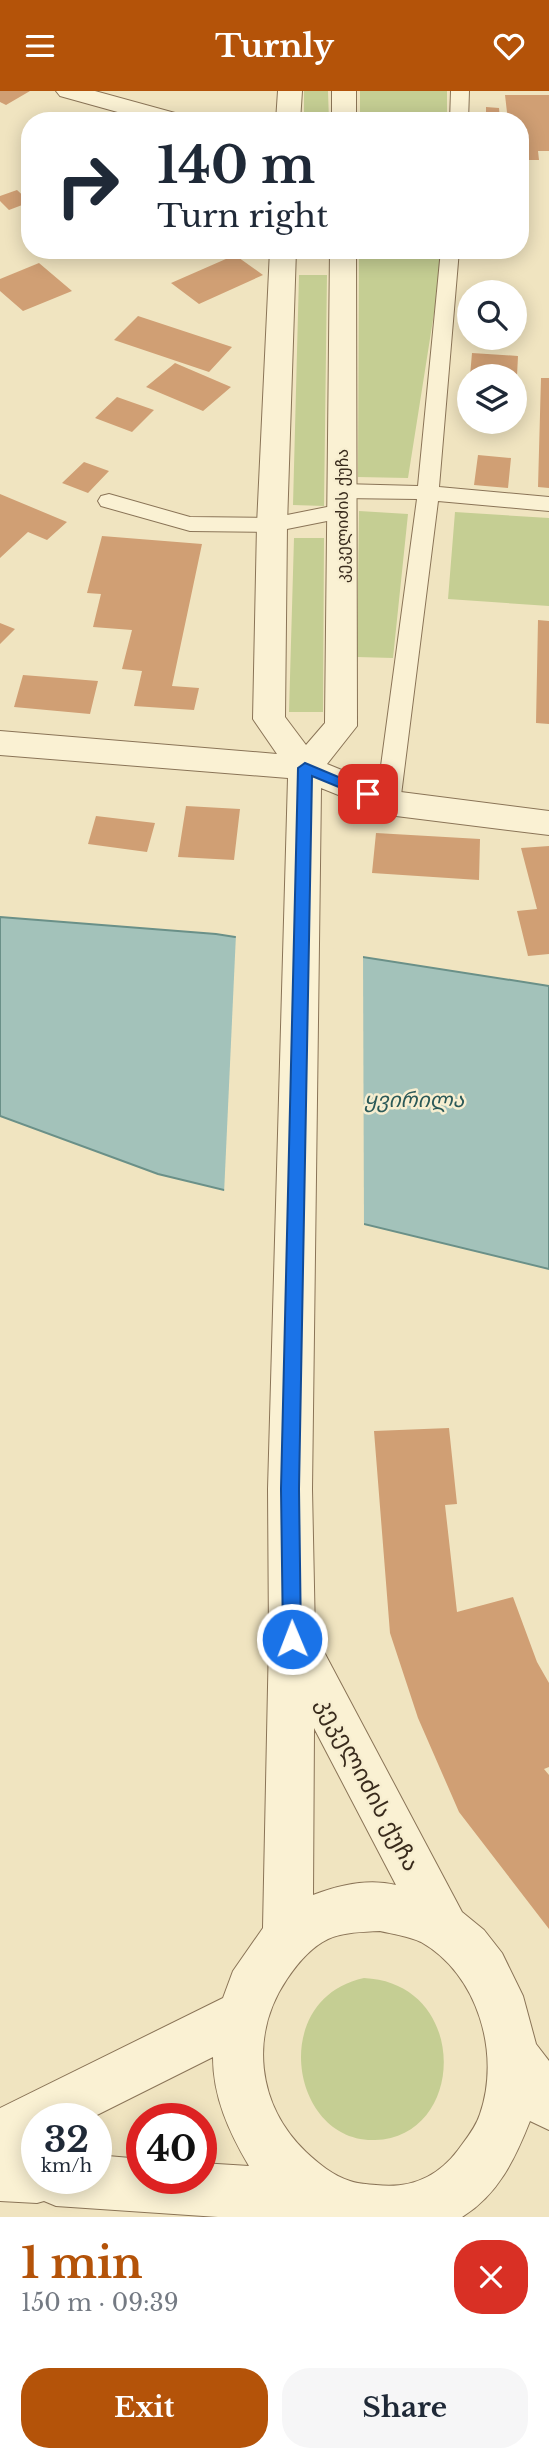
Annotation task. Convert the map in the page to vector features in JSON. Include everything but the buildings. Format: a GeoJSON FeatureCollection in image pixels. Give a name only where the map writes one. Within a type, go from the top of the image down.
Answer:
{"type":"FeatureCollection","features":[{"type":"Feature","properties":{"kind":"street"},"geometry":{"type":"LineString","coordinates":[[68,91],[145,112]]}},
{"type":"Feature","properties":{"kind":"street"},"geometry":{"type":"LineString","coordinates":[[289,112],[290,91]]}},
{"type":"Feature","properties":{"kind":"street"},"geometry":{"type":"LineString","coordinates":[[344,91],[344,112]]}},
{"type":"Feature","properties":{"kind":"street"},"geometry":{"type":"LineString","coordinates":[[283,259],[272,525],[269,719],[305,768]]}},
{"type":"Feature","properties":{"kind":"street","name":"კეკელიძის ქუჩა"},"geometry":{"type":"LineString","coordinates":[[288,1937],[292,1639],[290,1489],[305,768],[341,726],[343,259]]}},
{"type":"Feature","properties":{"kind":"street"},"geometry":{"type":"LineString","coordinates":[[0,743],[305,768],[388,803],[549,823]]}},
{"type":"Feature","properties":{"kind":"street","name":"კეკელიძის ქუჩა"},"geometry":{"type":"LineString","coordinates":[[292,1639],[444,1929]]}},
{"type":"Feature","properties":{"kind":"street"},"geometry":{"type":"LineString","coordinates":[[380,1906],[413,1913],[444,1929],[470,1952],[492,1983],[507,2017],[513,2055],[510,2097],[498,2137],[476,2171],[447,2197],[416,2215],[377,2216],[344,2212],[311,2197],[288,2180],[269,2158],[246,2113],[237,2073],[236,2044],[252,1985],[262,1968],[288,1937],[316,1919],[348,1908],[380,1906]]}},
{"type":"Feature","properties":{"kind":"street"},"geometry":{"type":"LineString","coordinates":[[0,2136],[242,2015]]}},
{"type":"Feature","properties":{"kind":"street"},"geometry":{"type":"LineString","coordinates":[[513,2055],[549,2104]]}},
{"type":"Feature","properties":{"kind":"street"},"geometry":{"type":"LineString","coordinates":[[0,2175],[21,2176]]}},
{"type":"Feature","properties":{"kind":"street"},"geometry":{"type":"LineString","coordinates":[[112,2183],[311,2197]]}},
{"type":"Feature","properties":{"kind":"lane"},"geometry":{"type":"LineString","coordinates":[[459,112],[460,91]]}},
{"type":"Feature","properties":{"kind":"lane"},"geometry":{"type":"LineString","coordinates":[[388,803],[428,493],[449,259]]}},
{"type":"Feature","properties":{"kind":"lane"},"geometry":{"type":"LineString","coordinates":[[109,501],[190,524],[272,525],[342,501],[428,493],[549,504]]}},
{"type":"Feature","properties":{"kind":"green space"},"geometry":{"type":"Polygon","coordinates":[[[304,91],[328,91],[329,112],[304,112],[304,91]]]}},
{"type":"Feature","properties":{"kind":"green space"},"geometry":{"type":"Polygon","coordinates":[[[360,91],[447,91],[447,112],[360,112],[360,91]]]}},
{"type":"Feature","properties":{"kind":"green space"},"geometry":{"type":"Polygon","coordinates":[[[359,259],[443,259],[408,478],[358,477],[359,259]]]}},
{"type":"Feature","properties":{"kind":"green space"},"geometry":{"type":"Polygon","coordinates":[[[299,275],[327,275],[324,506],[293,505],[299,275]]]}},
{"type":"Feature","properties":{"kind":"green space"},"geometry":{"type":"Polygon","coordinates":[[[359,511],[408,514],[393,658],[357,657],[359,511]]]}},
{"type":"Feature","properties":{"kind":"green space"},"geometry":{"type":"Polygon","coordinates":[[[455,512],[549,518],[549,606],[448,599],[455,512]]]}},
{"type":"Feature","properties":{"kind":"green space"},"geometry":{"type":"Polygon","coordinates":[[[294,538],[324,538],[323,712],[289,712],[294,538]]]}},
{"type":"Feature","properties":{"kind":"green space"},"geometry":{"type":"Polygon","coordinates":[[[364,1978],[399,1986],[423,2005],[438,2031],[444,2060],[440,2089],[427,2114],[405,2132],[375,2140],[346,2135],[324,2119],[309,2096],[302,2068],[303,2039],[313,2013],[333,1991],[364,1978]]]}},
{"type":"Feature","properties":{"kind":"water","name":"ყვირილა"},"geometry":{"type":"Polygon","coordinates":[[[0,917],[216,934],[549,986],[549,1269],[158,1174],[0,1116],[0,917]]]}},
{"type":"Feature","properties":{"kind":"pier"},"geometry":{"type":"Polygon","coordinates":[[[236,934],[363,953],[364,1228],[224,1194],[236,934]]]}},
{"type":"Feature","properties":{"kind":"route"},"geometry":{"type":"LineString","coordinates":[[292,1639],[290,1489],[305,768],[368,794]]}}]}
